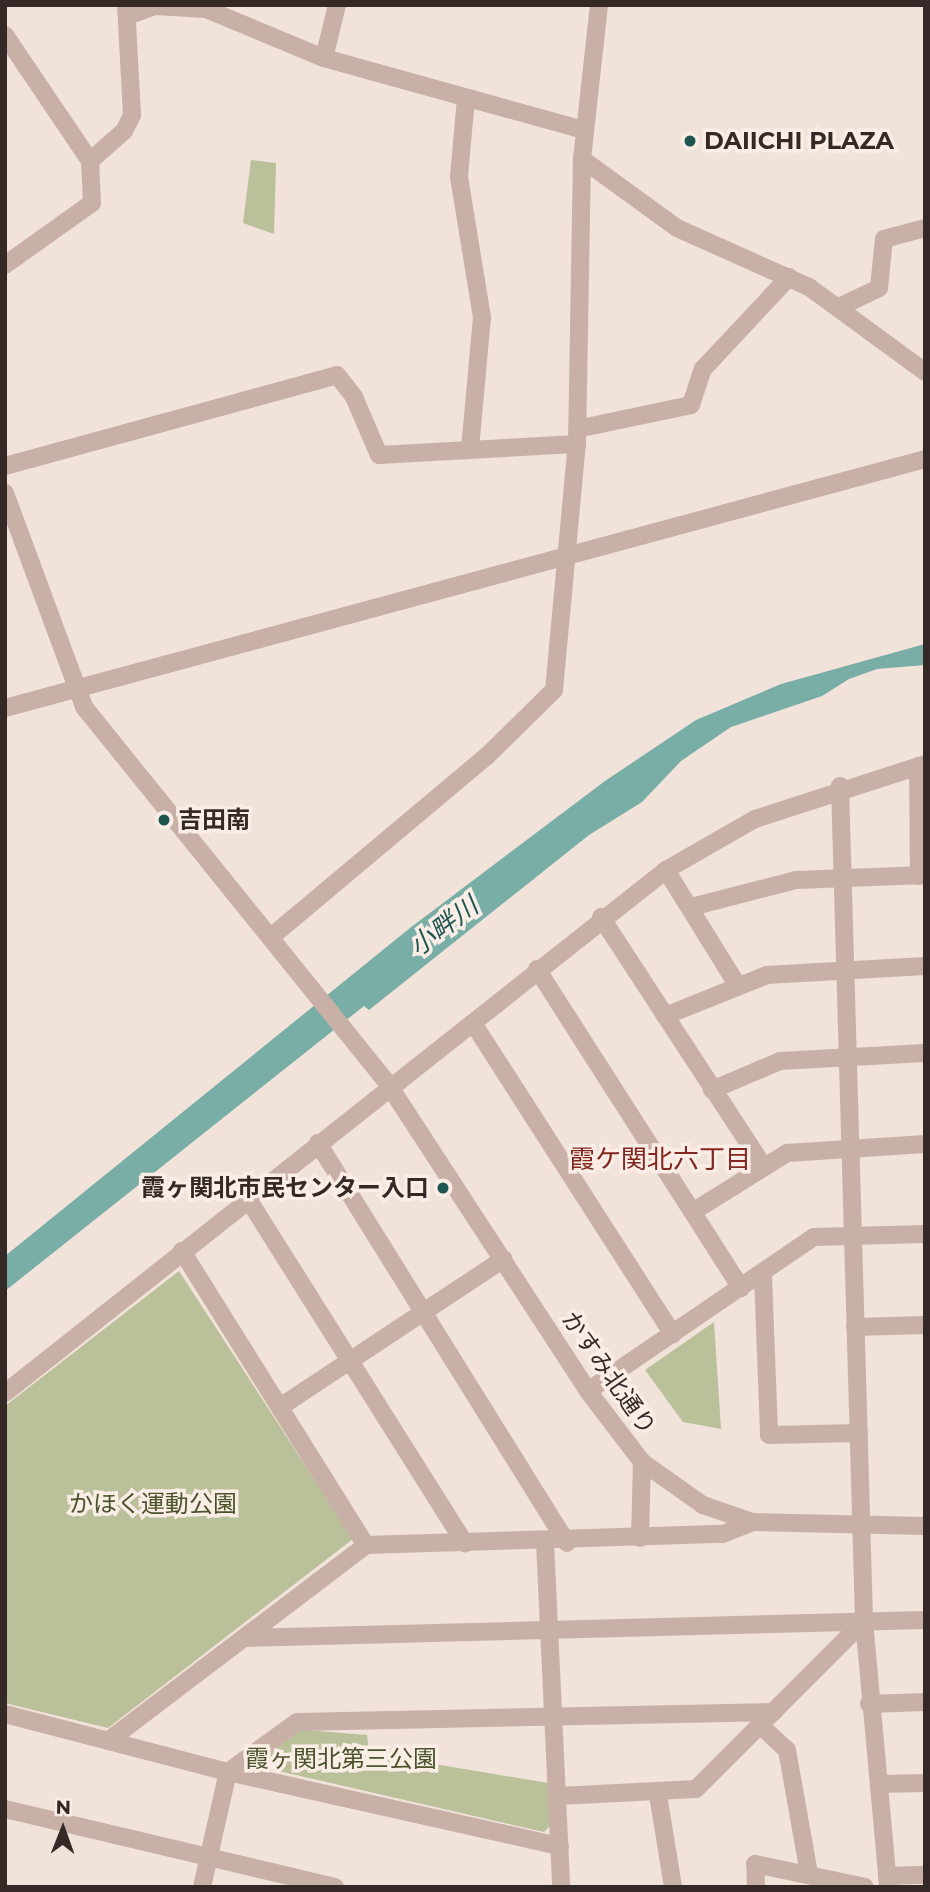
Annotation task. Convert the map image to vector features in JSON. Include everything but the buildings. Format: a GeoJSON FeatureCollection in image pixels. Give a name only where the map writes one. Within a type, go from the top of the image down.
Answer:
{"type":"FeatureCollection","features":[{"type":"Feature","properties":{"kind":"street"},"geometry":{"type":"LineString","coordinates":[[324,58],[337,5]]}},
{"type":"Feature","properties":{"kind":"street"},"geometry":{"type":"LineString","coordinates":[[274,941],[538,711],[559,673],[577,437],[582,159],[600,5]]}},
{"type":"Feature","properties":{"kind":"street"},"geometry":{"type":"LineString","coordinates":[[90,161],[124,131],[132,115],[128,10],[175,6],[232,11],[324,58],[584,130]]}},
{"type":"Feature","properties":{"kind":"street"},"geometry":{"type":"LineString","coordinates":[[5,35],[90,161],[92,203],[5,265]]}},
{"type":"Feature","properties":{"kind":"street"},"geometry":{"type":"LineString","coordinates":[[466,98],[458,177],[482,317],[470,448]]}},
{"type":"Feature","properties":{"kind":"street"},"geometry":{"type":"LineString","coordinates":[[582,159],[677,228],[789,277],[839,307],[925,372]]}},
{"type":"Feature","properties":{"kind":"street"},"geometry":{"type":"LineString","coordinates":[[839,307],[871,297],[879,288],[884,239],[925,228]]}},
{"type":"Feature","properties":{"kind":"street"},"geometry":{"type":"LineString","coordinates":[[5,466],[337,375],[354,397],[379,455],[577,437],[691,405],[702,369],[789,277]]}},
{"type":"Feature","properties":{"kind":"street"},"geometry":{"type":"LineString","coordinates":[[5,708],[925,459]]}},
{"type":"Feature","properties":{"kind":"street","name":"かすみ北通り"},"geometry":{"type":"LineString","coordinates":[[5,492],[75,688],[388,1084],[588,1391],[642,1462],[703,1505],[752,1522],[862,1528],[925,1526]]}},
{"type":"Feature","properties":{"kind":"street"},"geometry":{"type":"LineString","coordinates":[[5,1393],[388,1084],[473,1023],[601,917],[666,870],[755,819],[839,786],[922,765],[922,876],[842,878],[749,888],[691,907]]}},
{"type":"Feature","properties":{"kind":"street"},"geometry":{"type":"LineString","coordinates":[[839,786],[847,1145],[869,1704],[887,1881],[925,1875]]}},
{"type":"Feature","properties":{"kind":"street"},"geometry":{"type":"LineString","coordinates":[[666,870],[736,983]]}},
{"type":"Feature","properties":{"kind":"street"},"geometry":{"type":"LineString","coordinates":[[601,917],[762,1164]]}},
{"type":"Feature","properties":{"kind":"street"},"geometry":{"type":"LineString","coordinates":[[665,1016],[736,983],[844,969],[925,966]]}},
{"type":"Feature","properties":{"kind":"street"},"geometry":{"type":"LineString","coordinates":[[537,970],[694,1210],[741,1288]]}},
{"type":"Feature","properties":{"kind":"street"},"geometry":{"type":"LineString","coordinates":[[473,1023],[673,1334]]}},
{"type":"Feature","properties":{"kind":"street"},"geometry":{"type":"LineString","coordinates":[[712,1090],[757,1067],[846,1055],[925,1053]]}},
{"type":"Feature","properties":{"kind":"street"},"geometry":{"type":"LineString","coordinates":[[318,1143],[567,1542]]}},
{"type":"Feature","properties":{"kind":"street"},"geometry":{"type":"LineString","coordinates":[[694,1210],[762,1164],[787,1153],[847,1145],[925,1144]]}},
{"type":"Feature","properties":{"kind":"street"},"geometry":{"type":"LineString","coordinates":[[248,1199],[465,1543]]}},
{"type":"Feature","properties":{"kind":"street"},"geometry":{"type":"LineString","coordinates":[[588,1391],[763,1276],[814,1237],[925,1234]]}},
{"type":"Feature","properties":{"kind":"street"},"geometry":{"type":"LineString","coordinates":[[182,1251],[366,1545]]}},
{"type":"Feature","properties":{"kind":"street"},"geometry":{"type":"LineString","coordinates":[[280,1407],[503,1259]]}},
{"type":"Feature","properties":{"kind":"street"},"geometry":{"type":"LineString","coordinates":[[763,1276],[769,1435],[859,1433]]}},
{"type":"Feature","properties":{"kind":"street"},"geometry":{"type":"LineString","coordinates":[[855,1327],[925,1325]]}},
{"type":"Feature","properties":{"kind":"street"},"geometry":{"type":"LineString","coordinates":[[640,1538],[642,1462]]}},
{"type":"Feature","properties":{"kind":"street"},"geometry":{"type":"LineString","coordinates":[[108,1741],[366,1545],[545,1543],[723,1534],[752,1522]]}},
{"type":"Feature","properties":{"kind":"street"},"geometry":{"type":"LineString","coordinates":[[545,1543],[561,1887]]}},
{"type":"Feature","properties":{"kind":"street"},"geometry":{"type":"LineString","coordinates":[[245,1638],[550,1634],[925,1620]]}},
{"type":"Feature","properties":{"kind":"street"},"geometry":{"type":"LineString","coordinates":[[558,1796],[658,1795],[696,1789],[864,1621]]}},
{"type":"Feature","properties":{"kind":"street"},"geometry":{"type":"LineString","coordinates":[[869,1704],[925,1702]]}},
{"type":"Feature","properties":{"kind":"street"},"geometry":{"type":"LineString","coordinates":[[202,1887],[228,1772],[297,1722],[774,1712]]}},
{"type":"Feature","properties":{"kind":"street"},"geometry":{"type":"LineString","coordinates":[[5,1714],[228,1772],[560,1846]]}},
{"type":"Feature","properties":{"kind":"street"},"geometry":{"type":"LineString","coordinates":[[761,1726],[786,1750],[809,1874]]}},
{"type":"Feature","properties":{"kind":"street"},"geometry":{"type":"LineString","coordinates":[[879,1784],[925,1783]]}},
{"type":"Feature","properties":{"kind":"street"},"geometry":{"type":"LineString","coordinates":[[658,1795],[673,1887]]}},
{"type":"Feature","properties":{"kind":"street"},"geometry":{"type":"LineString","coordinates":[[5,1809],[335,1887]]}},
{"type":"Feature","properties":{"kind":"street"},"geometry":{"type":"LineString","coordinates":[[756,1887],[755,1864],[865,1887]]}},
{"type":"Feature","properties":{"kind":"green space"},"geometry":{"type":"Polygon","coordinates":[[[251,160],[276,163],[274,234],[243,223],[251,160]]]}},
{"type":"Feature","properties":{"kind":"green space","name":"かほく運動公園"},"geometry":{"type":"Polygon","coordinates":[[[179,1271],[353,1539],[108,1728],[5,1703],[5,1406],[179,1271]]]}},
{"type":"Feature","properties":{"kind":"green space"},"geometry":{"type":"Polygon","coordinates":[[[714,1322],[721,1429],[683,1422],[645,1370],[714,1322]]]}},
{"type":"Feature","properties":{"kind":"green space","name":"霞ヶ関北第三公園"},"geometry":{"type":"Polygon","coordinates":[[[296,1729],[367,1735],[369,1753],[548,1783],[550,1826],[544,1832],[257,1766],[257,1758],[296,1729]]]}},
{"type":"Feature","properties":{"kind":"water","name":"小畔川"},"geometry":{"type":"Polygon","coordinates":[[[925,644],[925,665],[877,669],[849,679],[822,696],[731,727],[681,761],[642,802],[589,835],[369,1010],[364,1006],[5,1291],[5,1256],[410,928],[605,781],[696,720],[781,684],[925,644]]]}},
{"type":"Feature","properties":{"kind":"place","name":"DAIICHI PLAZA"},"geometry":{"type":"Point","coordinates":[690,141]}},
{"type":"Feature","properties":{"kind":"place","name":"吉田南"},"geometry":{"type":"Point","coordinates":[164,820]}},
{"type":"Feature","properties":{"kind":"place","name":"霞ヶ関北市民センター入口"},"geometry":{"type":"Point","coordinates":[443,1188]}},
{"type":"Feature","properties":{"kind":"district","name":"霞ケ関北六丁目"},"geometry":{"type":"Point","coordinates":[660,1160]}}]}
